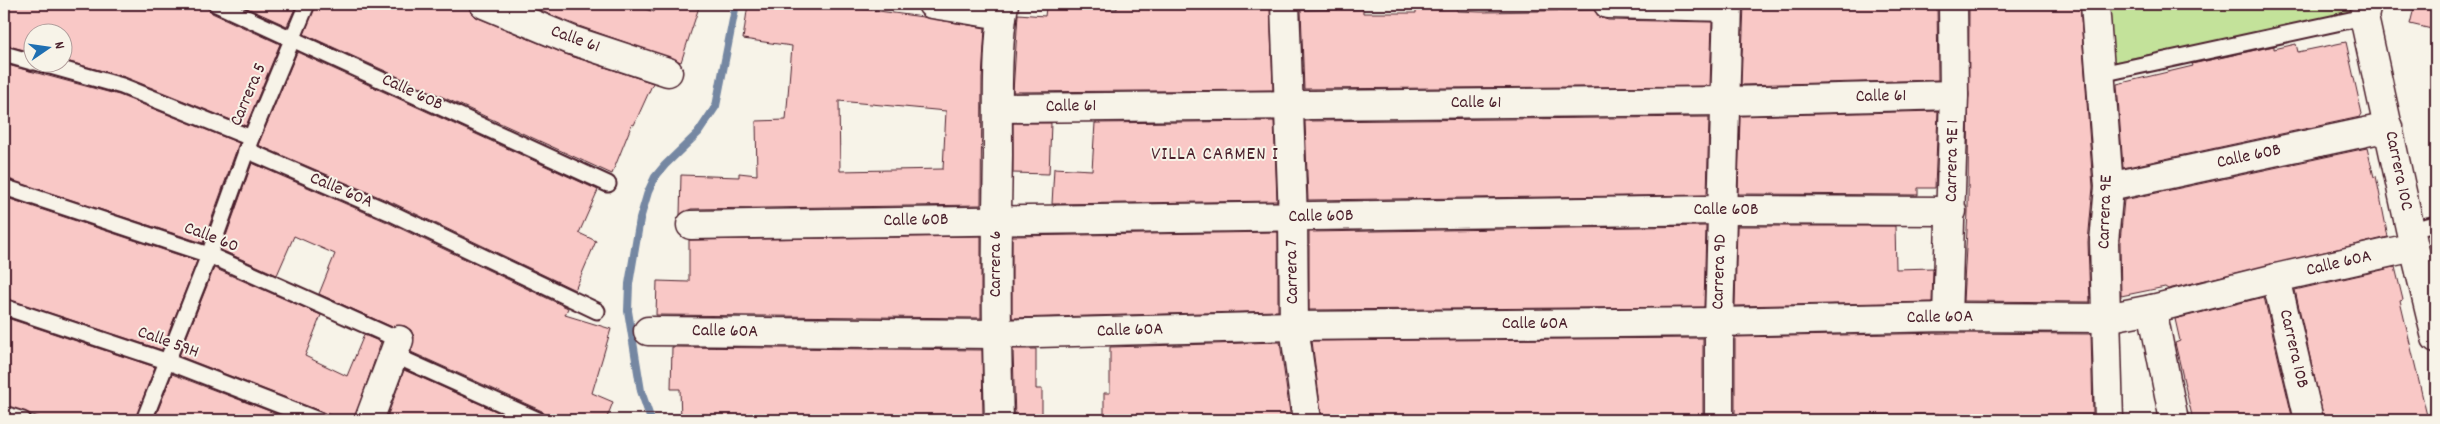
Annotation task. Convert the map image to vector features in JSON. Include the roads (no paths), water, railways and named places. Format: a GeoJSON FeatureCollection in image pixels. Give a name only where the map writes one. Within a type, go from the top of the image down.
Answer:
{"type":"FeatureCollection","features":[{"type":"Feature","properties":{"kind":"street","name":"Calle 61"},"geometry":{"type":"LineString","coordinates":[[484,4],[571,40],[668,72]]}},
{"type":"Feature","properties":{"kind":"street"},"geometry":{"type":"LineString","coordinates":[[932,4],[1003,9]]}},
{"type":"Feature","properties":{"kind":"street","name":"Carrera 7"},"geometry":{"type":"LineString","coordinates":[[1286,4],[1293,218],[1294,326],[1307,420]]}},
{"type":"Feature","properties":{"kind":"street"},"geometry":{"type":"LineString","coordinates":[[1608,4],[1728,6]]}},
{"type":"Feature","properties":{"kind":"street","name":"Carrera 9E 1"},"geometry":{"type":"LineString","coordinates":[[1947,318],[1952,211],[1953,4]]}},
{"type":"Feature","properties":{"kind":"street","name":"Carrera 9E"},"geometry":{"type":"LineString","coordinates":[[2095,4],[2109,187],[2104,242],[2109,420]]}},
{"type":"Feature","properties":{"kind":"street","name":"Carrera 9D"},"geometry":{"type":"LineString","coordinates":[[1719,420],[1718,322],[1728,6]]}},
{"type":"Feature","properties":{"kind":"street","name":"Carrera 6"},"geometry":{"type":"LineString","coordinates":[[999,420],[996,334],[998,108],[1003,9]]}},
{"type":"Feature","properties":{"kind":"street","name":"Carrera 10C"},"geometry":{"type":"LineString","coordinates":[[2365,10],[2389,127],[2420,234],[2436,338]]}},
{"type":"Feature","properties":{"kind":"street","name":"Calle 61"},"geometry":{"type":"LineString","coordinates":[[998,108],[1726,101],[1954,95]]}},
{"type":"Feature","properties":{"kind":"street","name":"Calle 60B"},"geometry":{"type":"LineString","coordinates":[[2109,187],[2389,127]]}},
{"type":"Feature","properties":{"kind":"street","name":"Calle 60B"},"geometry":{"type":"LineString","coordinates":[[691,225],[1293,218],[1722,210],[1952,211]]}},
{"type":"Feature","properties":{"kind":"street","name":"Calle 60A"},"geometry":{"type":"LineString","coordinates":[[648,331],[996,334],[1294,326],[1947,318],[2106,318],[2152,309],[2276,278],[2420,234]]}},
{"type":"Feature","properties":{"kind":"street","name":"Carrera 10B"},"geometry":{"type":"LineString","coordinates":[[2276,278],[2309,420]]}},
{"type":"Feature","properties":{"kind":"street"},"geometry":{"type":"LineString","coordinates":[[2152,309],[2174,420]]}},
{"type":"Feature","properties":{"kind":"street"},"geometry":{"type":"LineString","coordinates":[[369,420],[397,347]]}},
{"type":"Feature","properties":{"kind":"lane","name":"Calle 60B"},"geometry":{"type":"LineString","coordinates":[[216,4],[608,184]]}},
{"type":"Feature","properties":{"kind":"lane","name":"Carrera 5"},"geometry":{"type":"LineString","coordinates":[[144,420],[209,255],[248,144],[307,4]]}},
{"type":"Feature","properties":{"kind":"lane"},"geometry":{"type":"LineString","coordinates":[[2101,74],[2365,10]]}},
{"type":"Feature","properties":{"kind":"lane","name":"Calle 60A"},"geometry":{"type":"LineString","coordinates":[[4,54],[22,59]]}},
{"type":"Feature","properties":{"kind":"lane","name":"Calle 60A"},"geometry":{"type":"LineString","coordinates":[[71,72],[122,86],[248,144],[597,312]]}},
{"type":"Feature","properties":{"kind":"lane","name":"Calle 60"},"geometry":{"type":"LineString","coordinates":[[4,187],[209,255],[397,347],[538,420]]}},
{"type":"Feature","properties":{"kind":"lane","name":"Calle 59H"},"geometry":{"type":"LineString","coordinates":[[4,307],[166,361],[318,420]]}},
{"type":"Feature","properties":{"kind":"lane"},"geometry":{"type":"LineString","coordinates":[[4,414],[23,420]]}},
{"type":"Feature","properties":{"kind":"waterway"},"geometry":{"type":"LineString","coordinates":[[651,420],[641,391],[628,311],[629,284],[640,219],[648,192],[655,177],[698,133],[716,106],[736,4]]}},
{"type":"Feature","properties":{"kind":"district","name":"VILLA CARMEN I"},"geometry":{"type":"Point","coordinates":[1215,155]}}]}
